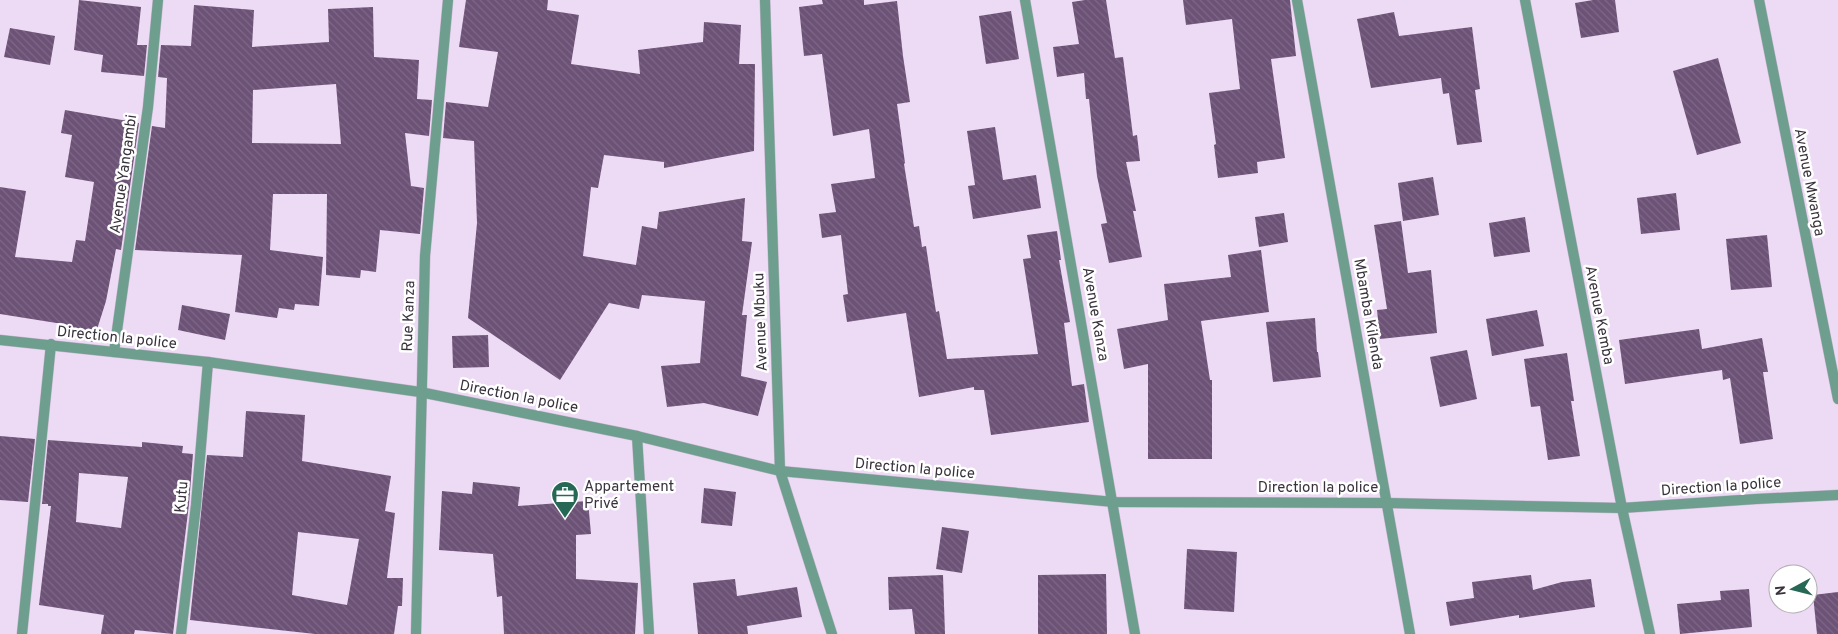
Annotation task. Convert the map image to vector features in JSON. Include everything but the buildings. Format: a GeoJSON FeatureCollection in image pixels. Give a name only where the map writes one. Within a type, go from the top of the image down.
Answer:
{"type":"FeatureCollection","features":[{"type":"Feature","properties":{"kind":"street","name":"Avenue Yangambi"},"geometry":{"type":"LineString","coordinates":[[114,352],[148,107],[158,0]]}},
{"type":"Feature","properties":{"kind":"street","name":"Rue Kanza"},"geometry":{"type":"LineString","coordinates":[[416,634],[420,392],[425,256],[448,0]]}},
{"type":"Feature","properties":{"kind":"street","name":"Avenue Mbuku"},"geometry":{"type":"LineString","coordinates":[[765,0],[780,471],[832,634]]}},
{"type":"Feature","properties":{"kind":"street","name":"Avenue Kanza"},"geometry":{"type":"LineString","coordinates":[[1025,0],[1114,502],[1135,634]]}},
{"type":"Feature","properties":{"kind":"street","name":"Mbamba Kilenda"},"geometry":{"type":"LineString","coordinates":[[1297,0],[1410,634]]}},
{"type":"Feature","properties":{"kind":"street","name":"Avenue Kemba"},"geometry":{"type":"LineString","coordinates":[[1525,0],[1541,92],[1622,508],[1650,634]]}},
{"type":"Feature","properties":{"kind":"street","name":"Avenue Mwanga"},"geometry":{"type":"LineString","coordinates":[[1759,0],[1838,399]]}},
{"type":"Feature","properties":{"kind":"street","name":"Direction la police"},"geometry":{"type":"LineString","coordinates":[[0,340],[208,362],[420,392],[637,436],[780,471],[1114,502],[1387,503],[1622,508],[1756,498],[1838,495]]}},
{"type":"Feature","properties":{"kind":"street"},"geometry":{"type":"LineString","coordinates":[[22,634],[51,344]]}},
{"type":"Feature","properties":{"kind":"street","name":"Kutu"},"geometry":{"type":"LineString","coordinates":[[181,634],[196,505],[208,362]]}},
{"type":"Feature","properties":{"kind":"street"},"geometry":{"type":"LineString","coordinates":[[637,436],[649,634]]}},
{"type":"Feature","properties":{"kind":"place","name":"Appartement Privé"},"geometry":{"type":"Point","coordinates":[565,519]}}]}
